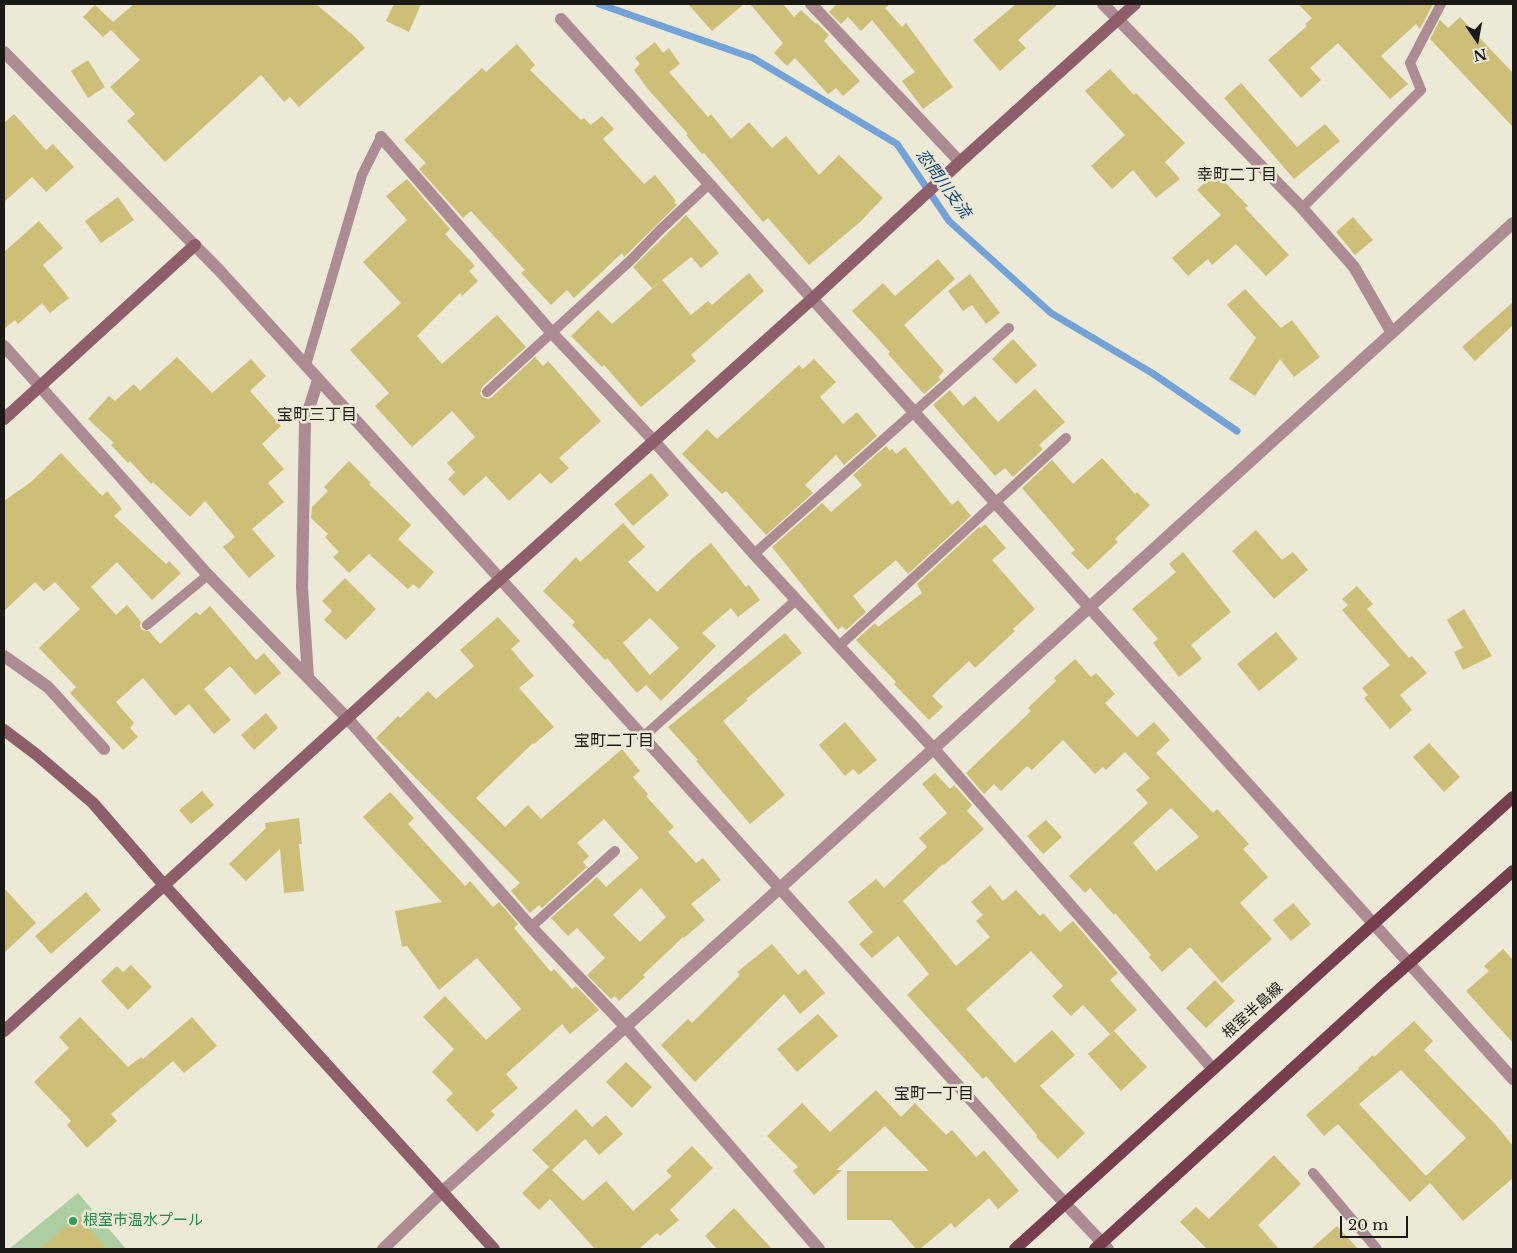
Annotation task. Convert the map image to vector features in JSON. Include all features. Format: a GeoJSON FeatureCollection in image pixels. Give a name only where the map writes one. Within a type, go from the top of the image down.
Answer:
{"type":"FeatureCollection","features":[{"type":"Feature","properties":{"kind":"main road","name":"根室半島線"},"geometry":{"type":"LineString","coordinates":[[1015,1249],[1513,797]]}},
{"type":"Feature","properties":{"kind":"main road"},"geometry":{"type":"LineString","coordinates":[[1102,1247],[1409,964],[1513,871]]}},
{"type":"Feature","properties":{"kind":"street"},"geometry":{"type":"LineString","coordinates":[[811,4],[960,162]]}},
{"type":"Feature","properties":{"kind":"street"},"geometry":{"type":"LineString","coordinates":[[1104,4],[1302,208],[1354,267],[1392,333]]}},
{"type":"Feature","properties":{"kind":"street"},"geometry":{"type":"LineString","coordinates":[[4,1031],[1135,4]]}},
{"type":"Feature","properties":{"kind":"street"},"geometry":{"type":"LineString","coordinates":[[561,19],[1513,1079]]}},
{"type":"Feature","properties":{"kind":"street"},"geometry":{"type":"LineString","coordinates":[[4,52],[195,245],[306,365],[1102,1247]]}},
{"type":"Feature","properties":{"kind":"street"},"geometry":{"type":"LineString","coordinates":[[381,137],[552,332],[654,441],[754,554],[934,749],[1213,1069]]}},
{"type":"Feature","properties":{"kind":"street"},"geometry":{"type":"LineString","coordinates":[[383,1249],[443,1192],[1513,223]]}},
{"type":"Feature","properties":{"kind":"street"},"geometry":{"type":"LineString","coordinates":[[4,419],[195,245]]}},
{"type":"Feature","properties":{"kind":"street"},"geometry":{"type":"LineString","coordinates":[[4,346],[208,575],[348,718],[532,927],[626,1027],[820,1249]]}},
{"type":"Feature","properties":{"kind":"street"},"geometry":{"type":"LineString","coordinates":[[308,677],[302,588],[305,421],[318,380]]}},
{"type":"Feature","properties":{"kind":"street"},"geometry":{"type":"LineString","coordinates":[[4,656],[48,687],[104,749]]}},
{"type":"Feature","properties":{"kind":"street"},"geometry":{"type":"LineString","coordinates":[[4,730],[37,755],[93,803],[164,885],[494,1249]]}},
{"type":"Feature","properties":{"kind":"lane"},"geometry":{"type":"LineString","coordinates":[[1302,208],[1421,90],[1410,63],[1441,4]]}},
{"type":"Feature","properties":{"kind":"lane"},"geometry":{"type":"LineString","coordinates":[[306,365],[362,175],[381,137]]}},
{"type":"Feature","properties":{"kind":"lane"},"geometry":{"type":"LineString","coordinates":[[487,392],[632,260],[659,231],[709,184]]}},
{"type":"Feature","properties":{"kind":"lane"},"geometry":{"type":"LineString","coordinates":[[754,554],[1009,328]]}},
{"type":"Feature","properties":{"kind":"lane"},"geometry":{"type":"LineString","coordinates":[[839,646],[1066,438]]}},
{"type":"Feature","properties":{"kind":"lane"},"geometry":{"type":"LineString","coordinates":[[147,626],[208,575]]}},
{"type":"Feature","properties":{"kind":"lane"},"geometry":{"type":"LineString","coordinates":[[643,737],[796,600]]}},
{"type":"Feature","properties":{"kind":"lane"},"geometry":{"type":"LineString","coordinates":[[532,927],[615,851]]}},
{"type":"Feature","properties":{"kind":"lane"},"geometry":{"type":"LineString","coordinates":[[1313,1173],[1377,1249]]}},
{"type":"Feature","properties":{"kind":"green space","name":"根室市温水プール"},"geometry":{"type":"Polygon","coordinates":[[[78,1193],[126,1249],[9,1249],[78,1193]]]}},
{"type":"Feature","properties":{"kind":"building"},"geometry":{"type":"Polygon","coordinates":[[[134,4],[316,4],[353,35],[365,48],[299,107],[290,97],[284,102],[261,75],[165,162],[127,121],[135,114],[110,87],[140,60],[111,30],[103,37],[83,17],[95,5],[113,22],[134,4]]]}},
{"type":"Feature","properties":{"kind":"building"},"geometry":{"type":"Polygon","coordinates":[[[394,4],[421,4],[409,32],[386,21],[394,4]]]}},
{"type":"Feature","properties":{"kind":"building"},"geometry":{"type":"Polygon","coordinates":[[[688,4],[744,4],[712,31],[688,4]]]}},
{"type":"Feature","properties":{"kind":"building"},"geometry":{"type":"Polygon","coordinates":[[[750,4],[783,4],[794,17],[801,10],[829,35],[824,41],[860,81],[843,96],[836,88],[828,94],[795,58],[787,66],[774,53],[783,43],[750,4]]]}},
{"type":"Feature","properties":{"kind":"building"},"geometry":{"type":"Polygon","coordinates":[[[835,4],[890,4],[885,8],[902,27],[906,23],[953,87],[923,109],[902,81],[915,72],[872,20],[861,31],[848,17],[841,24],[829,12],[835,4]]]}},
{"type":"Feature","properties":{"kind":"building"},"geometry":{"type":"Polygon","coordinates":[[[1016,4],[1058,4],[1018,40],[1026,48],[1000,71],[973,40],[1016,4]]]}},
{"type":"Feature","properties":{"kind":"building"},"geometry":{"type":"Polygon","coordinates":[[[1298,4],[1433,4],[1420,29],[1416,24],[1381,56],[1408,84],[1390,99],[1338,43],[1310,68],[1321,80],[1301,98],[1268,60],[1307,26],[1305,24],[1312,18],[1298,4]]]}},
{"type":"Feature","properties":{"kind":"building"},"geometry":{"type":"Polygon","coordinates":[[[1460,17],[1513,73],[1513,127],[1430,39],[1440,20],[1448,28],[1460,17]]]}},
{"type":"Feature","properties":{"kind":"building"},"geometry":{"type":"Polygon","coordinates":[[[655,42],[663,53],[669,48],[680,64],[669,72],[708,117],[711,114],[731,139],[749,122],[772,148],[786,136],[819,175],[839,155],[883,198],[860,222],[809,265],[768,218],[763,222],[704,153],[702,154],[686,135],[688,134],[647,88],[634,70],[640,64],[635,58],[655,42]]]}},
{"type":"Feature","properties":{"kind":"building"},"geometry":{"type":"Polygon","coordinates":[[[517,44],[535,65],[530,70],[581,120],[584,118],[591,125],[602,116],[614,129],[603,139],[644,184],[655,175],[676,201],[674,202],[677,205],[624,257],[622,253],[574,298],[567,290],[551,305],[521,273],[525,270],[471,211],[463,218],[419,169],[426,163],[404,140],[482,68],[486,72],[517,44]]]}},
{"type":"Feature","properties":{"kind":"building"},"geometry":{"type":"Polygon","coordinates":[[[88,60],[105,87],[88,98],[71,71],[88,60]]]}},
{"type":"Feature","properties":{"kind":"building"},"geometry":{"type":"Polygon","coordinates":[[[1110,69],[1134,95],[1136,93],[1185,143],[1165,162],[1180,179],[1156,198],[1133,170],[1112,189],[1091,166],[1125,135],[1085,91],[1110,69]]]}},
{"type":"Feature","properties":{"kind":"building"},"geometry":{"type":"Polygon","coordinates":[[[1241,83],[1297,147],[1325,124],[1340,141],[1294,179],[1224,98],[1241,83]]]}},
{"type":"Feature","properties":{"kind":"building"},"geometry":{"type":"Polygon","coordinates":[[[14,114],[46,150],[53,144],[74,167],[46,192],[32,177],[4,202],[4,123],[14,114]]]}},
{"type":"Feature","properties":{"kind":"building"},"geometry":{"type":"Polygon","coordinates":[[[1215,172],[1248,206],[1245,208],[1289,255],[1266,276],[1236,244],[1212,265],[1208,259],[1188,276],[1172,258],[1221,215],[1197,190],[1215,172]]]}},
{"type":"Feature","properties":{"kind":"building"},"geometry":{"type":"Polygon","coordinates":[[[407,179],[450,229],[445,234],[475,266],[469,271],[478,281],[462,296],[460,293],[417,336],[442,364],[497,315],[526,347],[482,387],[480,393],[482,397],[488,399],[492,397],[535,357],[543,366],[548,361],[601,421],[559,458],[569,468],[551,484],[540,473],[509,501],[486,476],[464,496],[448,479],[455,472],[447,463],[475,437],[452,411],[412,447],[375,406],[389,393],[350,350],[401,303],[363,262],[407,220],[386,196],[407,179]]]}},
{"type":"Feature","properties":{"kind":"building"},"geometry":{"type":"Polygon","coordinates":[[[118,197],[134,220],[101,243],[85,221],[118,197]]]}},
{"type":"Feature","properties":{"kind":"building"},"geometry":{"type":"Polygon","coordinates":[[[686,215],[719,253],[701,268],[691,257],[652,288],[633,267],[686,215]]]}},
{"type":"Feature","properties":{"kind":"building"},"geometry":{"type":"Polygon","coordinates":[[[1353,217],[1373,240],[1355,255],[1336,232],[1353,217]]]}},
{"type":"Feature","properties":{"kind":"building"},"geometry":{"type":"Polygon","coordinates":[[[39,221],[63,248],[43,265],[69,298],[50,313],[42,303],[18,324],[15,320],[4,329],[4,252],[39,221]]]}},
{"type":"Feature","properties":{"kind":"building"},"geometry":{"type":"Polygon","coordinates":[[[938,259],[955,279],[904,325],[944,371],[938,377],[941,379],[924,394],[888,354],[890,352],[852,311],[883,283],[895,296],[938,259]]]}},
{"type":"Feature","properties":{"kind":"building"},"geometry":{"type":"Polygon","coordinates":[[[749,273],[764,291],[691,355],[696,361],[641,407],[604,365],[602,367],[571,336],[598,310],[612,324],[662,280],[691,315],[708,301],[712,305],[749,273]]]}},
{"type":"Feature","properties":{"kind":"building"},"geometry":{"type":"Polygon","coordinates":[[[970,274],[1000,313],[986,324],[972,305],[963,311],[948,291],[970,274]]]}},
{"type":"Feature","properties":{"kind":"building"},"geometry":{"type":"Polygon","coordinates":[[[1245,289],[1281,328],[1292,320],[1320,357],[1294,377],[1280,359],[1255,396],[1229,379],[1256,338],[1227,305],[1245,289]]]}},
{"type":"Feature","properties":{"kind":"building"},"geometry":{"type":"Polygon","coordinates":[[[1513,302],[1513,325],[1475,361],[1462,347],[1513,302]]]}},
{"type":"Feature","properties":{"kind":"building"},"geometry":{"type":"Polygon","coordinates":[[[1013,339],[1037,365],[1016,384],[992,359],[1013,339]]]}},
{"type":"Feature","properties":{"kind":"building"},"geometry":{"type":"Polygon","coordinates":[[[177,357],[212,393],[251,359],[266,376],[250,391],[281,426],[262,444],[284,469],[268,483],[284,502],[252,529],[275,556],[249,578],[223,547],[235,537],[205,501],[190,517],[153,482],[151,484],[130,461],[128,463],[111,445],[114,443],[88,419],[109,396],[115,401],[134,384],[140,391],[177,357]]]}},
{"type":"Feature","properties":{"kind":"building"},"geometry":{"type":"Polygon","coordinates":[[[814,359],[836,382],[820,397],[843,424],[857,412],[877,436],[844,465],[836,455],[805,485],[813,493],[766,535],[726,491],[722,494],[682,454],[707,429],[717,439],[799,365],[803,369],[814,359]]]}},
{"type":"Feature","properties":{"kind":"building"},"geometry":{"type":"Polygon","coordinates":[[[1035,389],[1065,422],[1039,445],[1043,449],[1013,477],[1005,468],[995,476],[933,405],[950,390],[963,406],[975,396],[998,422],[1035,389]]]}},
{"type":"Feature","properties":{"kind":"building"},"geometry":{"type":"Polygon","coordinates":[[[886,446],[896,454],[905,447],[952,505],[958,500],[971,516],[908,574],[896,560],[853,596],[866,612],[846,630],[842,626],[838,630],[772,547],[822,503],[831,512],[862,485],[853,475],[886,446]]]}},
{"type":"Feature","properties":{"kind":"building"},"geometry":{"type":"Polygon","coordinates":[[[61,453],[102,496],[107,491],[122,509],[114,516],[166,564],[169,561],[181,573],[152,600],[117,562],[91,587],[116,615],[127,605],[141,622],[142,630],[149,631],[160,644],[196,612],[200,615],[210,606],[256,660],[264,653],[281,673],[255,695],[230,666],[204,689],[231,720],[214,734],[189,704],[175,716],[143,678],[116,702],[134,723],[130,728],[138,737],[123,750],[70,693],[76,687],[39,648],[80,609],[55,582],[44,591],[35,582],[4,611],[4,501],[31,482],[61,453]]]}},
{"type":"Feature","properties":{"kind":"building"},"geometry":{"type":"Polygon","coordinates":[[[1102,458],[1135,494],[1137,492],[1150,505],[1115,539],[1118,542],[1088,570],[1071,553],[1075,550],[1022,488],[1052,460],[1073,484],[1102,458]]]}},
{"type":"Feature","properties":{"kind":"building"},"geometry":{"type":"Polygon","coordinates":[[[349,461],[371,483],[369,484],[411,525],[398,539],[434,572],[419,589],[413,584],[408,589],[369,554],[349,573],[333,557],[339,552],[325,537],[328,534],[311,518],[312,507],[328,491],[324,487],[349,461]]]}},
{"type":"Feature","properties":{"kind":"building"},"geometry":{"type":"Polygon","coordinates":[[[651,473],[669,495],[633,526],[614,504],[651,473]]]}},
{"type":"Feature","properties":{"kind":"building"},"geometry":{"type":"Polygon","coordinates":[[[623,523],[645,547],[628,562],[657,592],[711,543],[746,587],[749,585],[760,600],[738,617],[731,608],[702,633],[716,646],[661,701],[646,685],[637,693],[607,658],[605,660],[572,625],[575,622],[543,591],[576,557],[580,562],[623,523]],[[650,618],[623,643],[650,675],[679,648],[650,618]]]}},
{"type":"Feature","properties":{"kind":"building"},"geometry":{"type":"Polygon","coordinates":[[[985,524],[1006,548],[992,560],[1035,609],[1013,629],[1015,631],[975,668],[969,661],[932,696],[943,707],[929,720],[894,684],[896,682],[856,640],[875,623],[878,627],[922,593],[917,584],[979,527],[981,528],[985,524]]]}},
{"type":"Feature","properties":{"kind":"building"},"geometry":{"type":"Polygon","coordinates":[[[1256,530],[1282,560],[1293,552],[1308,570],[1274,599],[1232,551],[1256,530]]]}},
{"type":"Feature","properties":{"kind":"building"},"geometry":{"type":"Polygon","coordinates":[[[1183,552],[1231,612],[1191,645],[1202,659],[1179,677],[1153,643],[1158,639],[1132,609],[1176,572],[1169,564],[1183,552]]]}},
{"type":"Feature","properties":{"kind":"building"},"geometry":{"type":"Polygon","coordinates":[[[345,578],[376,609],[346,640],[324,620],[332,611],[322,601],[345,578]]]}},
{"type":"Feature","properties":{"kind":"building"},"geometry":{"type":"Polygon","coordinates":[[[1357,586],[1373,604],[1367,609],[1409,658],[1412,656],[1427,673],[1400,695],[1412,710],[1390,729],[1364,698],[1368,695],[1362,688],[1390,665],[1342,610],[1348,605],[1342,599],[1357,586]]]}},
{"type":"Feature","properties":{"kind":"building"},"geometry":{"type":"Polygon","coordinates":[[[1464,609],[1492,656],[1463,670],[1454,652],[1463,648],[1447,620],[1464,609]]]}},
{"type":"Feature","properties":{"kind":"building"},"geometry":{"type":"Polygon","coordinates":[[[498,617],[520,641],[511,649],[534,676],[519,688],[554,727],[533,743],[476,798],[505,827],[528,805],[541,819],[622,749],[640,771],[633,777],[648,794],[646,796],[674,827],[668,832],[696,863],[703,858],[721,880],[691,904],[705,920],[683,937],[619,1001],[615,996],[611,999],[587,975],[605,958],[577,928],[568,936],[551,918],[597,877],[606,887],[639,858],[604,819],[577,843],[589,856],[583,862],[587,867],[542,908],[539,905],[530,913],[511,891],[520,883],[376,738],[398,716],[400,718],[428,691],[436,699],[474,666],[460,650],[498,617]],[[641,888],[613,915],[640,942],[666,917],[641,888]]]}},
{"type":"Feature","properties":{"kind":"building"},"geometry":{"type":"Polygon","coordinates":[[[1276,632],[1298,659],[1259,691],[1237,664],[1276,632]]]}},
{"type":"Feature","properties":{"kind":"building"},"geometry":{"type":"Polygon","coordinates":[[[785,633],[802,653],[746,699],[748,700],[723,721],[785,795],[750,824],[696,761],[698,760],[668,727],[785,633]]]}},
{"type":"Feature","properties":{"kind":"building"},"geometry":{"type":"Polygon","coordinates":[[[1075,659],[1091,677],[1096,673],[1115,694],[1105,703],[1137,737],[1154,722],[1170,740],[1156,753],[1213,813],[1217,809],[1249,844],[1243,849],[1268,877],[1240,903],[1272,939],[1222,983],[1190,947],[1162,972],[1149,957],[1151,955],[1115,913],[1114,915],[1090,888],[1085,893],[1069,876],[1148,803],[1136,790],[1150,778],[1125,752],[1106,770],[1103,767],[1095,774],[1063,740],[1032,770],[1027,766],[1001,791],[994,784],[984,794],[966,773],[1031,711],[1028,708],[1056,681],[1054,678],[1075,659]],[[1171,808],[1133,843],[1156,871],[1199,837],[1171,808]]]}},
{"type":"Feature","properties":{"kind":"building"},"geometry":{"type":"Polygon","coordinates":[[[266,713],[278,728],[254,750],[241,735],[266,713]]]}},
{"type":"Feature","properties":{"kind":"building"},"geometry":{"type":"Polygon","coordinates":[[[845,722],[877,760],[859,775],[853,769],[845,776],[819,745],[845,722]]]}},
{"type":"Feature","properties":{"kind":"building"},"geometry":{"type":"Polygon","coordinates":[[[1429,743],[1460,777],[1444,792],[1413,757],[1429,743]]]}},
{"type":"Feature","properties":{"kind":"building"},"geometry":{"type":"Polygon","coordinates":[[[935,773],[950,789],[954,785],[972,805],[967,811],[984,829],[903,901],[956,966],[990,937],[976,921],[983,915],[971,902],[990,885],[1003,901],[1016,890],[1040,916],[1043,913],[1060,932],[1073,921],[1118,973],[1110,980],[1137,1010],[1110,1034],[1083,1005],[1071,1016],[1052,996],[1063,986],[1031,951],[966,1009],[1015,1063],[1052,1030],[1075,1055],[1040,1086],[1085,1133],[1058,1159],[1036,1137],[1037,1135],[986,1076],[983,1079],[907,995],[929,974],[898,936],[872,958],[859,944],[873,932],[848,902],[876,879],[884,888],[927,847],[919,838],[947,813],[922,784],[935,773]]]}},
{"type":"Feature","properties":{"kind":"building"},"geometry":{"type":"Polygon","coordinates":[[[202,791],[214,805],[191,824],[179,810],[202,791]]]}},
{"type":"Feature","properties":{"kind":"building"},"geometry":{"type":"Polygon","coordinates":[[[390,792],[414,818],[408,824],[465,886],[470,881],[493,907],[499,902],[518,924],[514,928],[551,972],[554,969],[572,989],[576,986],[599,1010],[570,1034],[562,1024],[506,1074],[518,1088],[491,1111],[495,1115],[477,1132],[446,1100],[453,1093],[432,1072],[454,1049],[423,1017],[445,996],[486,1040],[521,1009],[477,958],[439,990],[407,946],[402,947],[395,911],[442,902],[363,817],[390,792]]]}},
{"type":"Feature","properties":{"kind":"building"},"geometry":{"type":"Polygon","coordinates":[[[299,818],[302,844],[299,844],[304,891],[284,893],[280,849],[246,881],[229,864],[266,828],[265,823],[299,818]]]}},
{"type":"Feature","properties":{"kind":"building"},"geometry":{"type":"Polygon","coordinates":[[[1046,820],[1062,837],[1043,854],[1027,836],[1046,820]]]}},
{"type":"Feature","properties":{"kind":"building"},"geometry":{"type":"Polygon","coordinates":[[[4,888],[36,923],[4,953],[4,888]]]}},
{"type":"Feature","properties":{"kind":"building"},"geometry":{"type":"Polygon","coordinates":[[[86,892],[101,910],[51,954],[35,936],[86,892]]]}},
{"type":"Feature","properties":{"kind":"building"},"geometry":{"type":"Polygon","coordinates":[[[1293,903],[1311,924],[1291,941],[1273,920],[1293,903]]]}},
{"type":"Feature","properties":{"kind":"building"},"geometry":{"type":"Polygon","coordinates":[[[772,944],[798,975],[805,969],[825,993],[800,1014],[784,994],[695,1082],[661,1045],[688,1019],[692,1023],[740,975],[737,972],[772,944]]]}},
{"type":"Feature","properties":{"kind":"building"},"geometry":{"type":"Polygon","coordinates":[[[1503,949],[1513,960],[1513,1043],[1466,991],[1489,971],[1484,966],[1503,949]]]}},
{"type":"Feature","properties":{"kind":"building"},"geometry":{"type":"Polygon","coordinates":[[[131,965],[152,987],[128,1010],[101,981],[117,966],[123,972],[131,965]]]}},
{"type":"Feature","properties":{"kind":"building"},"geometry":{"type":"Polygon","coordinates":[[[1215,980],[1235,1001],[1206,1028],[1186,1008],[1215,980]]]}},
{"type":"Feature","properties":{"kind":"building"},"geometry":{"type":"Polygon","coordinates":[[[818,1014],[838,1036],[797,1072],[777,1049],[818,1014]]]}},
{"type":"Feature","properties":{"kind":"building"},"geometry":{"type":"Polygon","coordinates":[[[80,1017],[128,1067],[141,1057],[143,1059],[192,1017],[217,1046],[184,1073],[173,1061],[111,1114],[117,1121],[87,1148],[67,1125],[71,1121],[34,1082],[69,1048],[59,1037],[80,1017]]]}},
{"type":"Feature","properties":{"kind":"building"},"geometry":{"type":"Polygon","coordinates":[[[1414,1021],[1433,1041],[1424,1050],[1496,1125],[1513,1146],[1513,1178],[1463,1221],[1430,1183],[1410,1202],[1338,1124],[1324,1136],[1306,1115],[1373,1055],[1374,1057],[1414,1021]],[[1401,1070],[1359,1104],[1426,1176],[1466,1138],[1401,1070]]]}},
{"type":"Feature","properties":{"kind":"building"},"geometry":{"type":"Polygon","coordinates":[[[1114,1031],[1147,1067],[1121,1091],[1088,1054],[1114,1031]]]}},
{"type":"Feature","properties":{"kind":"building"},"geometry":{"type":"Polygon","coordinates":[[[626,1062],[652,1087],[632,1108],[606,1082],[626,1062]]]}},
{"type":"Feature","properties":{"kind":"building"},"geometry":{"type":"Polygon","coordinates":[[[876,1090],[901,1117],[915,1103],[946,1135],[952,1130],[976,1157],[984,1150],[1019,1191],[998,1209],[989,1198],[955,1228],[951,1223],[920,1249],[916,1249],[891,1220],[847,1220],[847,1171],[929,1171],[885,1126],[836,1170],[842,1170],[814,1195],[793,1171],[798,1167],[767,1136],[802,1103],[830,1132],[876,1090]]]}},
{"type":"Feature","properties":{"kind":"building"},"geometry":{"type":"Polygon","coordinates":[[[576,1109],[592,1127],[606,1115],[623,1134],[599,1155],[585,1139],[552,1170],[583,1201],[606,1181],[633,1211],[672,1176],[666,1171],[692,1146],[713,1168],[670,1210],[679,1220],[660,1236],[657,1233],[639,1249],[595,1249],[550,1199],[539,1210],[522,1193],[549,1167],[532,1150],[576,1109]]]}},
{"type":"Feature","properties":{"kind":"building"},"geometry":{"type":"Polygon","coordinates":[[[1274,1155],[1301,1184],[1258,1225],[1279,1249],[1207,1249],[1180,1222],[1196,1207],[1209,1219],[1274,1155]]]}},
{"type":"Feature","properties":{"kind":"building"},"geometry":{"type":"Polygon","coordinates":[[[734,1208],[772,1249],[717,1249],[705,1236],[734,1208]]]}},
{"type":"Feature","properties":{"kind":"building","name":"根室市温水プール"},"geometry":{"type":"Polygon","coordinates":[[[79,1216],[107,1249],[39,1249],[79,1216]]]}},
{"type":"Feature","properties":{"kind":"building"},"geometry":{"type":"Polygon","coordinates":[[[1337,1226],[1358,1249],[1311,1249],[1337,1226]]]}},
{"type":"Feature","properties":{"kind":"waterway","name":"恋問川支流"},"geometry":{"type":"LineString","coordinates":[[599,4],[753,58],[897,144],[949,221],[1051,313],[1152,373],[1237,431]]}},
{"type":"Feature","properties":{"kind":"place","name":"根室市温水プール"},"geometry":{"type":"Point","coordinates":[73,1221]}},
{"type":"Feature","properties":{"kind":"district","name":"幸町二丁目"},"geometry":{"type":"Point","coordinates":[1237,175]}},
{"type":"Feature","properties":{"kind":"district","name":"宝町三丁目"},"geometry":{"type":"Point","coordinates":[317,415]}},
{"type":"Feature","properties":{"kind":"district","name":"宝町二丁目"},"geometry":{"type":"Point","coordinates":[614,741]}},
{"type":"Feature","properties":{"kind":"district","name":"宝町一丁目"},"geometry":{"type":"Point","coordinates":[934,1094]}}]}
